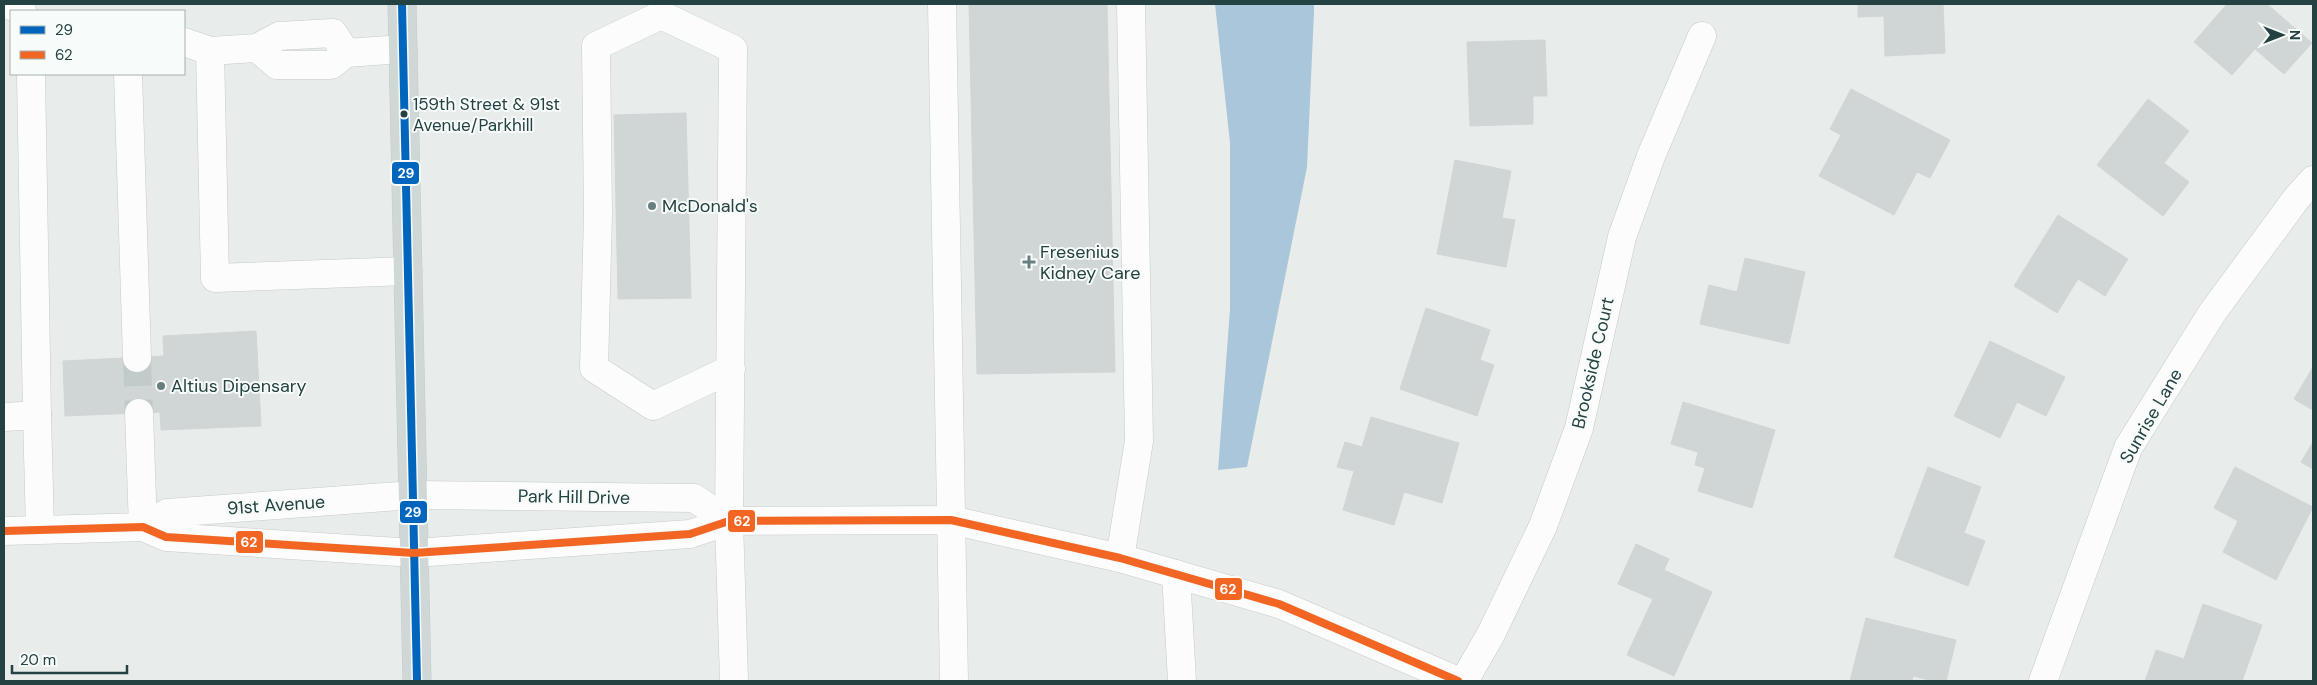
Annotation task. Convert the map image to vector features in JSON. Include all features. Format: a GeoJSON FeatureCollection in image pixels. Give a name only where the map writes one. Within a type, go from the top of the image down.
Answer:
{"type":"FeatureCollection","features":[{"type":"Feature","properties":{"kind":"main road"},"geometry":{"type":"LineString","coordinates":[[402,4],[417,681]]}},
{"type":"Feature","properties":{"kind":"street"},"geometry":{"type":"LineString","coordinates":[[7,4],[20,10]]}},
{"type":"Feature","properties":{"kind":"street"},"geometry":{"type":"LineString","coordinates":[[942,4],[954,681]]}},
{"type":"Feature","properties":{"kind":"street"},"geometry":{"type":"LineString","coordinates":[[1120,558],[1139,441],[1131,4]]}},
{"type":"Feature","properties":{"kind":"street"},"geometry":{"type":"LineString","coordinates":[[731,369],[653,406],[594,368],[598,214],[596,46],[660,9],[733,49],[731,369],[729,520],[734,681]]}},
{"type":"Feature","properties":{"kind":"street","name":"Brookside Court"},"geometry":{"type":"LineString","coordinates":[[1464,681],[1491,634],[1550,508],[1579,428],[1622,237],[1651,156],[1702,36]]}},
{"type":"Feature","properties":{"kind":"street"},"geometry":{"type":"LineString","coordinates":[[185,42],[210,51],[257,48],[277,65],[330,65],[346,53],[403,49]]}},
{"type":"Feature","properties":{"kind":"street"},"geometry":{"type":"LineString","coordinates":[[210,51],[215,278],[408,271]]}},
{"type":"Feature","properties":{"kind":"street"},"geometry":{"type":"LineString","coordinates":[[31,75],[40,529]]}},
{"type":"Feature","properties":{"kind":"street"},"geometry":{"type":"LineString","coordinates":[[128,75],[137,358]]}},
{"type":"Feature","properties":{"kind":"street","name":"Sunrise Lane"},"geometry":{"type":"LineString","coordinates":[[2043,681],[2128,448],[2212,313],[2296,199],[2313,180]]}},
{"type":"Feature","properties":{"kind":"street"},"geometry":{"type":"LineString","coordinates":[[139,413],[143,527]]}},
{"type":"Feature","properties":{"kind":"street"},"geometry":{"type":"LineString","coordinates":[[4,417],[37,415]]}},
{"type":"Feature","properties":{"kind":"street","name":"Park Hill Drive"},"geometry":{"type":"LineString","coordinates":[[413,495],[694,498],[729,520]]}},
{"type":"Feature","properties":{"kind":"street","name":"91st Avenue"},"geometry":{"type":"LineString","coordinates":[[143,527],[167,513],[413,495]]}},
{"type":"Feature","properties":{"kind":"street"},"geometry":{"type":"LineString","coordinates":[[414,552],[690,534],[729,520],[951,520],[1120,558],[1279,604],[1458,681]]}},
{"type":"Feature","properties":{"kind":"street","name":"91st Avenue"},"geometry":{"type":"LineString","coordinates":[[4,531],[143,527],[166,537],[414,552]]}},
{"type":"Feature","properties":{"kind":"street"},"geometry":{"type":"LineString","coordinates":[[1176,574],[1182,681]]}},
{"type":"Feature","properties":{"kind":"water"},"geometry":{"type":"Polygon","coordinates":[[[1215,4],[1314,4],[1307,167],[1247,467],[1218,470],[1230,309],[1230,143],[1215,4]]]}},
{"type":"Feature","properties":{"kind":"building"},"geometry":{"type":"Polygon","coordinates":[[[969,4],[1107,4],[1115,372],[977,374],[969,4]]]}},
{"type":"Feature","properties":{"kind":"building"},"geometry":{"type":"Polygon","coordinates":[[[1858,4],[1943,4],[1945,53],[1885,56],[1884,16],[1858,17],[1858,4]]]}},
{"type":"Feature","properties":{"kind":"building"},"geometry":{"type":"Polygon","coordinates":[[[2227,4],[2267,4],[2312,43],[2284,74],[2255,49],[2232,75],[2194,42],[2227,4]]]}},
{"type":"Feature","properties":{"kind":"building"},"geometry":{"type":"Polygon","coordinates":[[[1545,40],[1547,96],[1533,96],[1533,124],[1470,126],[1467,42],[1545,40]]]}},
{"type":"Feature","properties":{"kind":"building"},"geometry":{"type":"Polygon","coordinates":[[[1851,89],[1950,140],[1930,178],[1917,172],[1894,215],[1819,176],[1841,135],[1830,129],[1851,89]]]}},
{"type":"Feature","properties":{"kind":"building"},"geometry":{"type":"Polygon","coordinates":[[[2148,99],[2189,131],[2164,163],[2189,182],[2163,216],[2097,165],[2148,99]]]}},
{"type":"Feature","properties":{"kind":"building","name":"McDonald's"},"geometry":{"type":"Polygon","coordinates":[[[686,113],[691,298],[618,299],[614,115],[686,113]]]}},
{"type":"Feature","properties":{"kind":"building"},"geometry":{"type":"Polygon","coordinates":[[[1455,160],[1511,171],[1502,218],[1515,220],[1506,267],[1437,254],[1455,160]]]}},
{"type":"Feature","properties":{"kind":"building"},"geometry":{"type":"Polygon","coordinates":[[[2058,215],[2128,259],[2105,296],[2078,279],[2057,313],[2014,286],[2058,215]]]}},
{"type":"Feature","properties":{"kind":"building"},"geometry":{"type":"Polygon","coordinates":[[[1745,258],[1805,272],[1789,344],[1700,324],[1709,285],[1737,292],[1745,258]]]}},
{"type":"Feature","properties":{"kind":"building"},"geometry":{"type":"Polygon","coordinates":[[[1426,308],[1490,330],[1480,360],[1494,365],[1477,416],[1400,389],[1426,308]]]}},
{"type":"Feature","properties":{"kind":"building","name":"Altius Dipensary"},"geometry":{"type":"Polygon","coordinates":[[[256,331],[261,426],[161,430],[160,412],[65,416],[63,361],[164,356],[163,336],[256,331]]]}},
{"type":"Feature","properties":{"kind":"building"},"geometry":{"type":"Polygon","coordinates":[[[1990,341],[2065,377],[2046,416],[2017,402],[2000,438],[1954,416],[1990,341]]]}},
{"type":"Feature","properties":{"kind":"building"},"geometry":{"type":"Polygon","coordinates":[[[2313,367],[2313,410],[2294,399],[2313,367]]]}},
{"type":"Feature","properties":{"kind":"building"},"geometry":{"type":"Polygon","coordinates":[[[1683,402],[1775,430],[1752,508],[1698,491],[1705,468],[1695,465],[1698,452],[1671,444],[1683,402]]]}},
{"type":"Feature","properties":{"kind":"building"},"geometry":{"type":"Polygon","coordinates":[[[1371,417],[1459,443],[1442,503],[1404,492],[1394,525],[1343,510],[1354,471],[1337,467],[1345,442],[1362,447],[1371,417]]]}},
{"type":"Feature","properties":{"kind":"building"},"geometry":{"type":"Polygon","coordinates":[[[2313,442],[2313,469],[2301,462],[2313,442]]]}},
{"type":"Feature","properties":{"kind":"building"},"geometry":{"type":"Polygon","coordinates":[[[1928,467],[1981,487],[1964,533],[1985,541],[1968,586],[1894,557],[1928,467]]]}},
{"type":"Feature","properties":{"kind":"building"},"geometry":{"type":"Polygon","coordinates":[[[2235,467],[2313,507],[2276,580],[2223,552],[2238,521],[2214,508],[2235,467]]]}},
{"type":"Feature","properties":{"kind":"building"},"geometry":{"type":"Polygon","coordinates":[[[1636,544],[1669,559],[1664,570],[1712,592],[1674,676],[1627,655],[1653,599],[1618,584],[1636,544]]]}},
{"type":"Feature","properties":{"kind":"building"},"geometry":{"type":"Polygon","coordinates":[[[2203,604],[2262,625],[2242,681],[2145,681],[2156,650],[2184,659],[2203,604]]]}},
{"type":"Feature","properties":{"kind":"building"},"geometry":{"type":"Polygon","coordinates":[[[1866,618],[1956,640],[1946,681],[1933,681],[1913,676],[1912,681],[1850,681],[1866,618]]]}},
{"type":"Feature","properties":{"kind":"tunnel"},"geometry":{"type":"LineString","coordinates":[[137,358],[139,413]]}},
{"type":"Feature","properties":{"kind":"transit line","name":"29"},"geometry":{"type":"LineString","coordinates":[[402,4],[417,681]]}},
{"type":"Feature","properties":{"kind":"transit line","name":"62"},"geometry":{"type":"LineString","coordinates":[[4,531],[143,527],[166,537],[414,553],[690,534],[729,521],[951,520],[1120,558],[1279,604],[1458,681]]}},
{"type":"Feature","properties":{"kind":"place","name":"159th Street & 91st Avenue/Parkhill"},"geometry":{"type":"Point","coordinates":[404,114]}},
{"type":"Feature","properties":{"kind":"place","name":"McDonald's"},"geometry":{"type":"Point","coordinates":[652,206]}},
{"type":"Feature","properties":{"kind":"place","name":"Fresenius Kidney Care"},"geometry":{"type":"Point","coordinates":[1029,262]}},
{"type":"Feature","properties":{"kind":"place","name":"Altius Dipensary"},"geometry":{"type":"Point","coordinates":[161,386]}}]}
